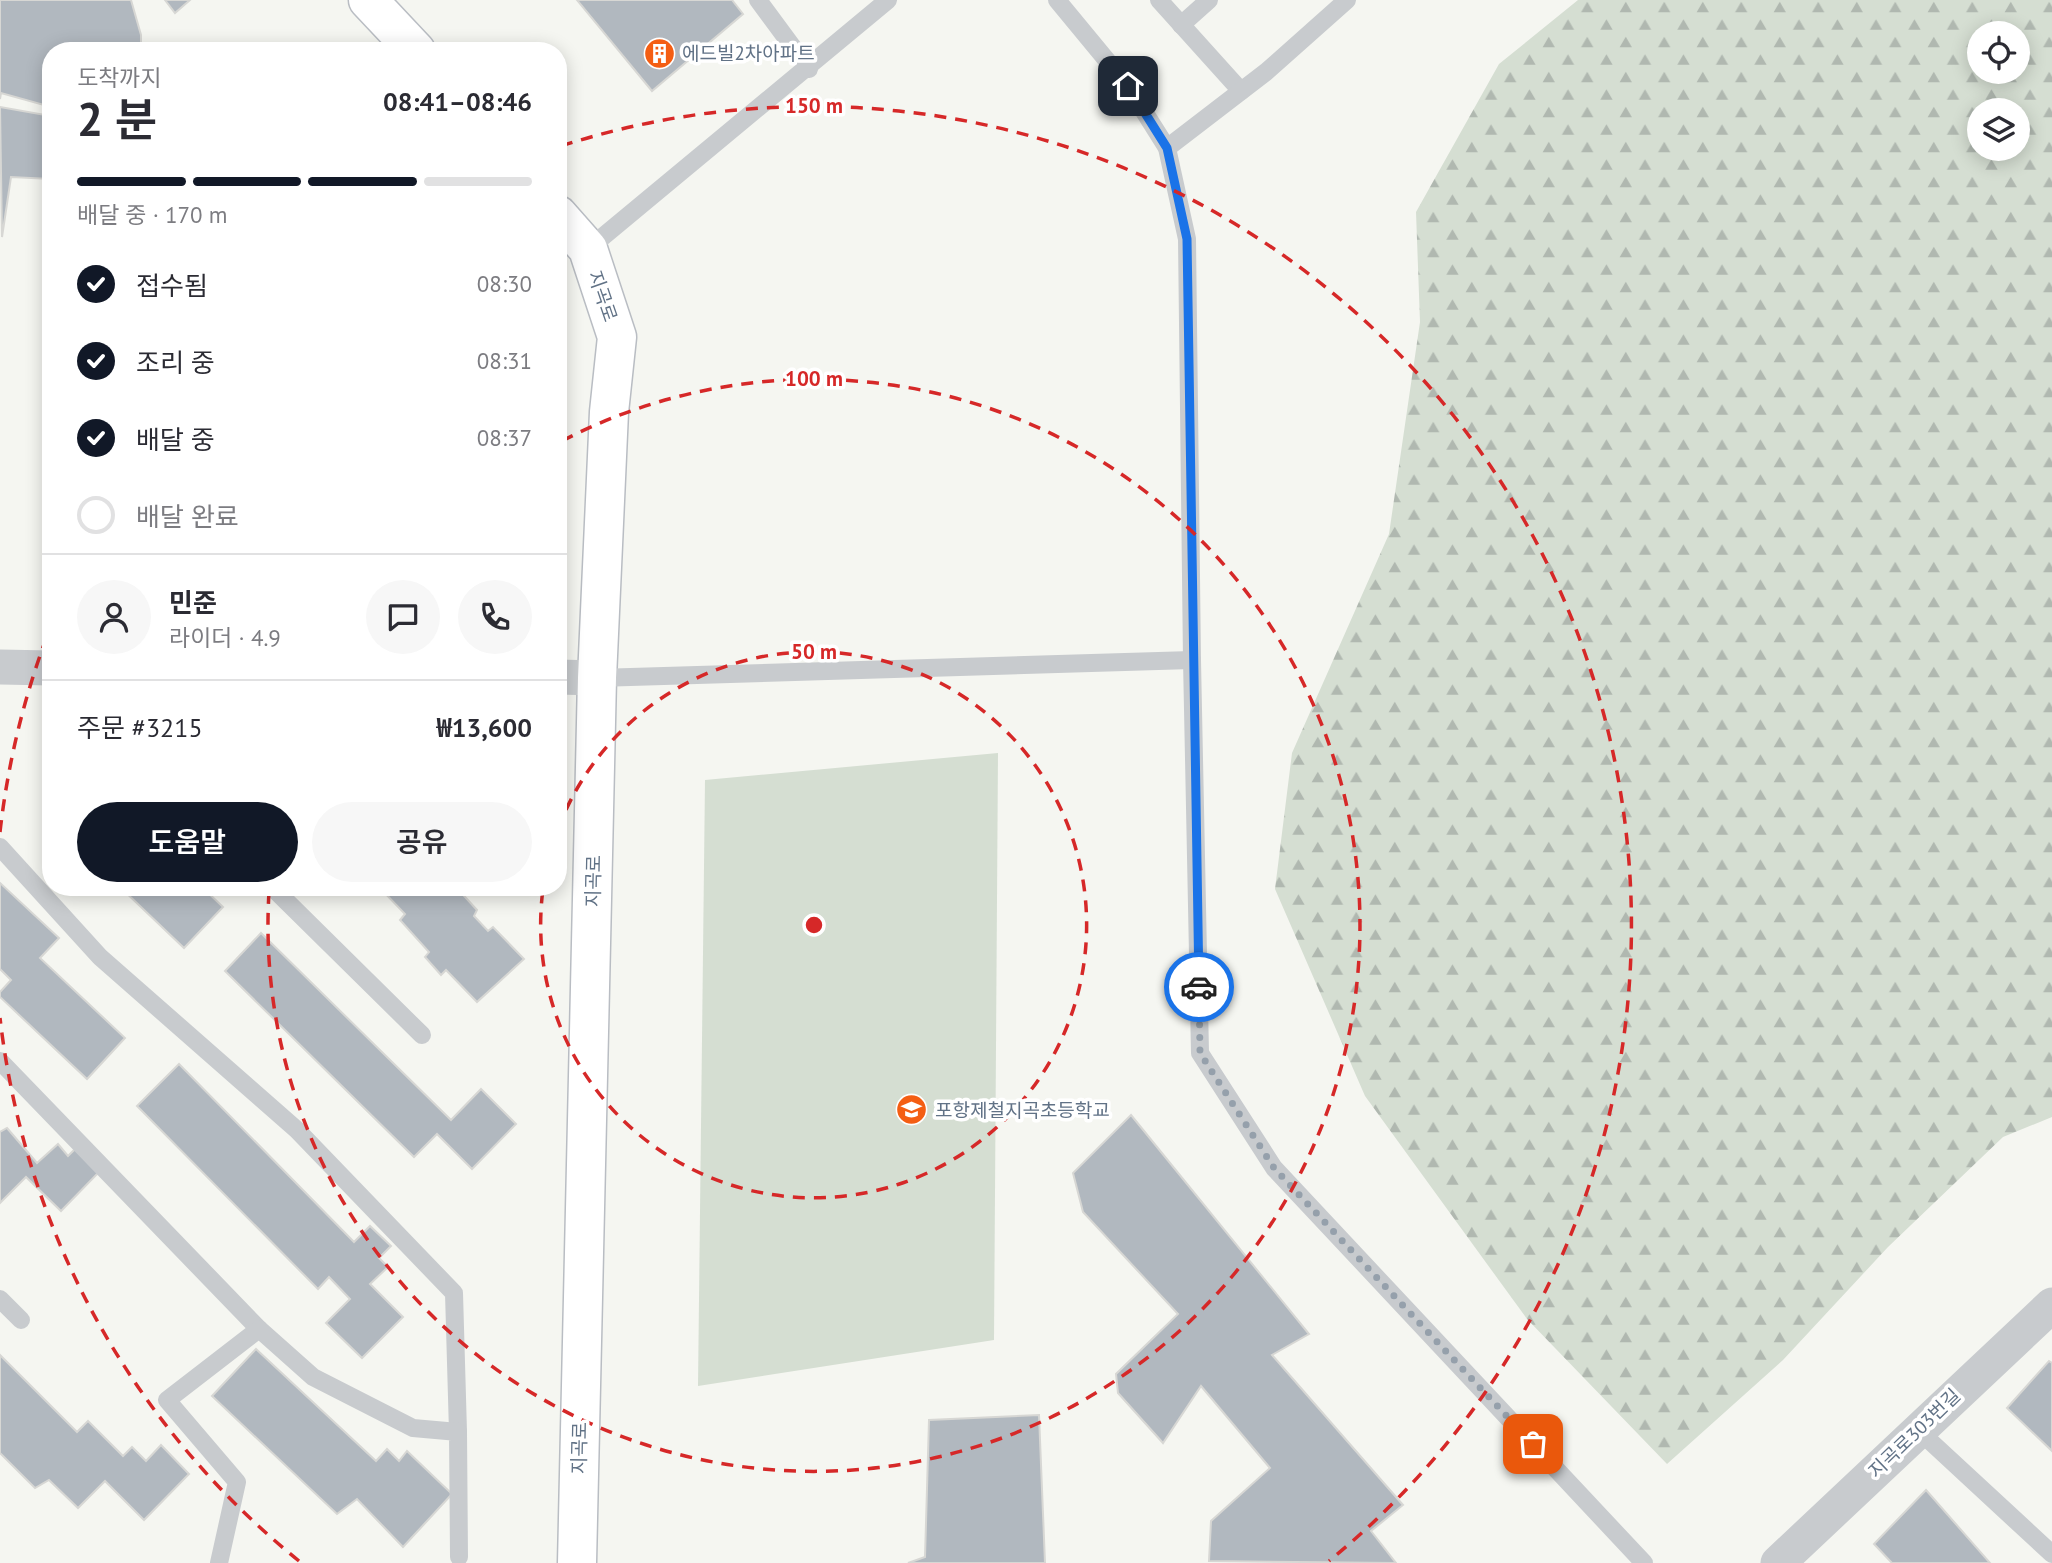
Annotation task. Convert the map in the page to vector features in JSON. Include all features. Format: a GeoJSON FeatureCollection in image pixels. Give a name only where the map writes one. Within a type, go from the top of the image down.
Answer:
{"type":"FeatureCollection","features":[{"type":"Feature","properties":{"kind":"main road"},"geometry":{"type":"LineString","coordinates":[[368,0],[408,42]]}},
{"type":"Feature","properties":{"kind":"main road","name":"지곡로"},"geometry":{"type":"LineString","coordinates":[[567,226],[587,249],[617,337],[609,412],[597,678],[576,1563]]}},
{"type":"Feature","properties":{"kind":"street"},"geometry":{"type":"LineString","coordinates":[[0,667],[42,668]]}},
{"type":"Feature","properties":{"kind":"street"},"geometry":{"type":"LineString","coordinates":[[567,677],[597,678]]}},
{"type":"Feature","properties":{"kind":"street","name":"지곡로303번길"},"geometry":{"type":"LineString","coordinates":[[1778,1563],[2052,1304]]}},
{"type":"Feature","properties":{"kind":"lane"},"geometry":{"type":"LineString","coordinates":[[758,0],[809,69]]}},
{"type":"Feature","properties":{"kind":"lane"},"geometry":{"type":"LineString","coordinates":[[587,249],[809,69],[888,0]]}},
{"type":"Feature","properties":{"kind":"lane"},"geometry":{"type":"LineString","coordinates":[[1057,0],[1128,86],[1167,148],[1187,239],[1200,1053],[1274,1168],[1644,1563]]}},
{"type":"Feature","properties":{"kind":"lane"},"geometry":{"type":"LineString","coordinates":[[1159,0],[1241,91]]}},
{"type":"Feature","properties":{"kind":"lane"},"geometry":{"type":"LineString","coordinates":[[1181,25],[1209,0]]}},
{"type":"Feature","properties":{"kind":"lane"},"geometry":{"type":"LineString","coordinates":[[1167,148],[1241,91],[1347,0]]}},
{"type":"Feature","properties":{"kind":"lane"},"geometry":{"type":"LineString","coordinates":[[597,678],[1192,660]]}},
{"type":"Feature","properties":{"kind":"lane"},"geometry":{"type":"LineString","coordinates":[[0,847],[42,893]]}},
{"type":"Feature","properties":{"kind":"lane"},"geometry":{"type":"LineString","coordinates":[[45,896],[100,957],[298,1130],[454,1293],[459,1557]]}},
{"type":"Feature","properties":{"kind":"lane"},"geometry":{"type":"LineString","coordinates":[[281,896],[422,1035]]}},
{"type":"Feature","properties":{"kind":"lane"},"geometry":{"type":"LineString","coordinates":[[0,1061],[258,1329],[313,1377],[413,1428],[458,1432]]}},
{"type":"Feature","properties":{"kind":"lane"},"geometry":{"type":"LineString","coordinates":[[0,1299],[21,1320]]}},
{"type":"Feature","properties":{"kind":"lane"},"geometry":{"type":"LineString","coordinates":[[219,1563],[237,1482],[167,1400],[258,1329]]}},
{"type":"Feature","properties":{"kind":"lane"},"geometry":{"type":"LineString","coordinates":[[1918,1430],[2052,1555]]}},
{"type":"Feature","properties":{"kind":"green space"},"geometry":{"type":"Polygon","coordinates":[[[1578,0],[2052,0],[2052,1117],[2003,1137],[1888,1247],[1783,1360],[1667,1464],[1527,1319],[1365,1096],[1275,889],[1292,753],[1389,534],[1420,322],[1416,212],[1499,64],[1578,0]]]}},
{"type":"Feature","properties":{"kind":"green space"},"geometry":{"type":"Polygon","coordinates":[[[998,753],[994,1340],[698,1386],[705,780],[998,753]]]}},
{"type":"Feature","properties":{"kind":"building"},"geometry":{"type":"Polygon","coordinates":[[[0,0],[131,0],[141,42],[42,42],[42,104],[1,93],[0,99],[0,0]]]}},
{"type":"Feature","properties":{"kind":"building"},"geometry":{"type":"Polygon","coordinates":[[[165,0],[190,0],[175,13],[165,0]]]}},
{"type":"Feature","properties":{"kind":"building","name":"에드빌2차아파트"},"geometry":{"type":"Polygon","coordinates":[[[577,0],[732,0],[743,14],[652,91],[577,0]]]}},
{"type":"Feature","properties":{"kind":"building"},"geometry":{"type":"Polygon","coordinates":[[[0,107],[42,114],[42,179],[11,177],[2,237],[0,107]]]}},
{"type":"Feature","properties":{"kind":"building"},"geometry":{"type":"Polygon","coordinates":[[[0,883],[59,938],[40,958],[125,1038],[87,1079],[0,997],[0,992],[11,980],[0,969],[0,883]]]}},
{"type":"Feature","properties":{"kind":"building"},"geometry":{"type":"Polygon","coordinates":[[[129,896],[211,896],[223,907],[184,948],[129,896]]]}},
{"type":"Feature","properties":{"kind":"building"},"geometry":{"type":"Polygon","coordinates":[[[388,896],[464,896],[477,910],[474,916],[488,931],[493,927],[524,959],[477,1002],[446,970],[441,975],[425,957],[429,952],[400,920],[405,914],[388,896]]]}},
{"type":"Feature","properties":{"kind":"building"},"geometry":{"type":"Polygon","coordinates":[[[261,933],[451,1120],[481,1089],[516,1124],[472,1169],[437,1134],[414,1157],[225,971],[261,933]]]}},
{"type":"Feature","properties":{"kind":"building"},"geometry":{"type":"Polygon","coordinates":[[[179,1064],[354,1242],[370,1226],[391,1246],[379,1258],[388,1267],[370,1284],[403,1317],[362,1358],[326,1323],[350,1299],[329,1277],[318,1289],[137,1106],[179,1064]]]}},
{"type":"Feature","properties":{"kind":"building","name":"포항제철지곡초등학교"},"geometry":{"type":"Polygon","coordinates":[[[1131,1115],[1309,1334],[1272,1355],[1403,1505],[1371,1531],[1396,1563],[1209,1561],[1211,1521],[1270,1468],[1201,1386],[1163,1443],[1118,1393],[1116,1374],[1178,1314],[1083,1212],[1073,1173],[1131,1115]]]}},
{"type":"Feature","properties":{"kind":"building"},"geometry":{"type":"Polygon","coordinates":[[[7,1128],[37,1163],[58,1144],[68,1156],[79,1145],[101,1170],[61,1211],[26,1177],[0,1203],[0,1132],[7,1128]]]}},
{"type":"Feature","properties":{"kind":"building"},"geometry":{"type":"Polygon","coordinates":[[[256,1349],[376,1461],[387,1449],[399,1461],[407,1451],[452,1494],[403,1547],[357,1499],[337,1514],[212,1396],[256,1349]]]}},
{"type":"Feature","properties":{"kind":"building"},"geometry":{"type":"Polygon","coordinates":[[[0,1355],[77,1432],[88,1421],[123,1456],[132,1447],[146,1461],[161,1445],[189,1474],[144,1520],[105,1481],[78,1508],[49,1480],[35,1488],[0,1453],[0,1355]]]}},
{"type":"Feature","properties":{"kind":"building"},"geometry":{"type":"Polygon","coordinates":[[[2049,1361],[2052,1363],[2052,1451],[2007,1408],[2049,1361]]]}},
{"type":"Feature","properties":{"kind":"building"},"geometry":{"type":"Polygon","coordinates":[[[1039,1415],[1045,1563],[908,1563],[925,1557],[929,1420],[1039,1415]]]}},
{"type":"Feature","properties":{"kind":"building"},"geometry":{"type":"Polygon","coordinates":[[[1926,1490],[1990,1563],[1892,1563],[1874,1544],[1926,1490]]]}},
{"type":"Feature","properties":{"kind":"way so far"},"geometry":{"type":"LineString","coordinates":[[1199,987],[1200,1053],[1274,1168],[1533,1444]]}},
{"type":"Feature","properties":{"kind":"place","name":"에드빌2차아파트"},"geometry":{"type":"Point","coordinates":[659,53]}},
{"type":"Feature","properties":{"kind":"place","name":"포항제철지곡초등학교"},"geometry":{"type":"Point","coordinates":[912,1110]}},
{"type":"Feature","properties":{"kind":"route"},"geometry":{"type":"LineString","coordinates":[[1128,86],[1167,148],[1182,204],[1187,239],[1199,987]]}}]}
